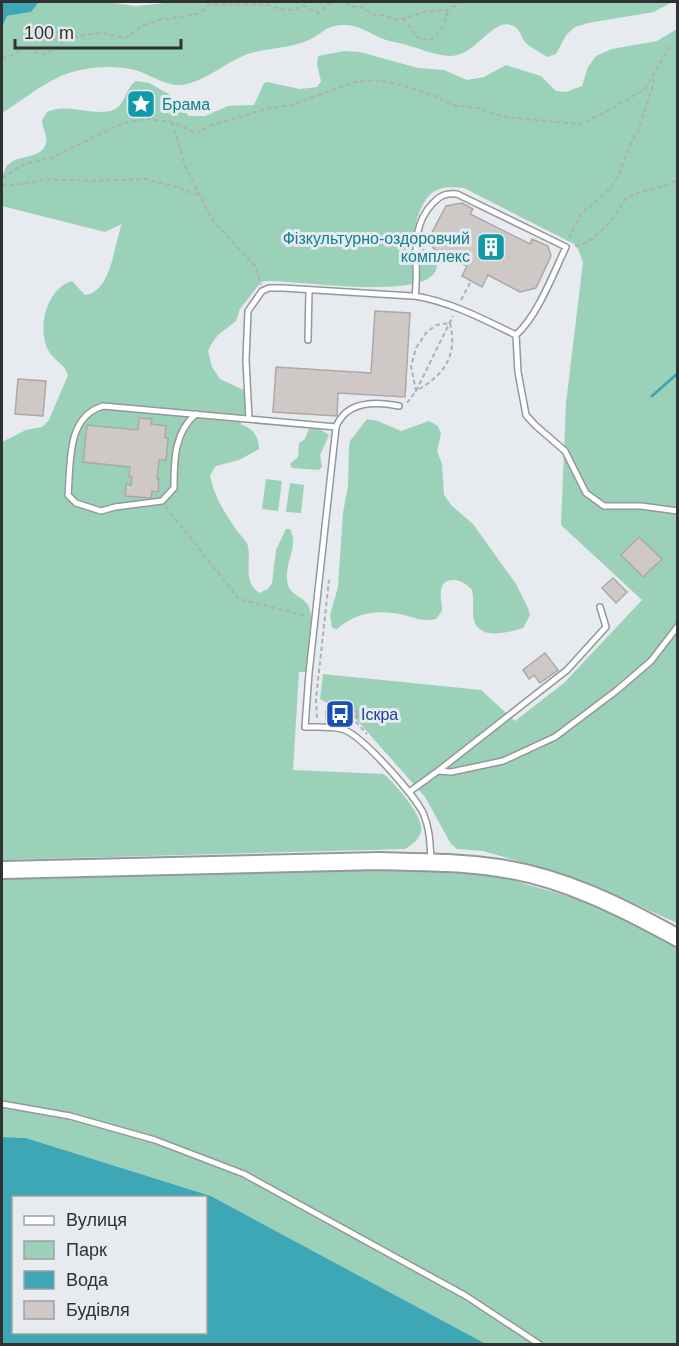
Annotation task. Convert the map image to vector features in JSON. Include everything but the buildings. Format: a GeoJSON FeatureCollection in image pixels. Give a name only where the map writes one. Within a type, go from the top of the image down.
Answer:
{"type":"FeatureCollection","features":[{"type":"Feature","properties":{"kind":"main road"},"geometry":{"type":"LineString","coordinates":[[2,870],[431,862],[500,868],[550,880],[620,907],[678,938]]}},
{"type":"Feature","properties":{"kind":"lane"},"geometry":{"type":"LineString","coordinates":[[415,296],[416,233],[428,208],[447,193],[457,194],[566,247],[533,315],[516,335],[518,372],[526,415],[534,425],[565,451],[586,493],[604,506],[642,506],[678,512]]}},
{"type":"Feature","properties":{"kind":"lane"},"geometry":{"type":"LineString","coordinates":[[249,419],[246,360],[248,311],[262,291],[269,288],[435,299],[458,307],[516,335]]}},
{"type":"Feature","properties":{"kind":"lane"},"geometry":{"type":"LineString","coordinates":[[308,340],[309,290]]}},
{"type":"Feature","properties":{"kind":"lane"},"geometry":{"type":"LineString","coordinates":[[399,406],[385,403],[360,404],[341,415],[336,427],[305,727],[342,729],[354,735],[409,792],[423,813],[430,836],[431,862]]}},
{"type":"Feature","properties":{"kind":"lane"},"geometry":{"type":"LineString","coordinates":[[196,414],[178,438],[174,465],[174,488],[162,501],[115,507],[101,512],[75,503],[68,495],[75,435],[81,420],[93,409],[103,406],[196,414],[336,427]]}},
{"type":"Feature","properties":{"kind":"lane"},"geometry":{"type":"LineString","coordinates":[[409,792],[567,669],[606,627],[600,607]]}},
{"type":"Feature","properties":{"kind":"lane"},"geometry":{"type":"LineString","coordinates":[[438,771],[451,771],[503,761],[555,737],[608,698],[651,661],[678,626]]}},
{"type":"Feature","properties":{"kind":"lane"},"geometry":{"type":"LineString","coordinates":[[2,1104],[70,1116],[155,1140],[244,1174],[466,1296],[539,1344]]}},
{"type":"Feature","properties":{"kind":"path"},"geometry":{"type":"LineString","coordinates":[[2,58],[14,55],[28,46],[44,54],[50,52],[66,38],[100,33],[126,38],[142,26],[159,20],[198,14],[209,5],[268,5],[291,10],[304,6],[318,13],[331,2]]}},
{"type":"Feature","properties":{"kind":"path"},"geometry":{"type":"LineString","coordinates":[[347,2],[352,7],[360,6],[376,16],[384,15],[398,20],[428,11],[448,10],[461,2]]}},
{"type":"Feature","properties":{"kind":"path"},"geometry":{"type":"LineString","coordinates":[[403,18],[416,36],[422,40],[432,39],[444,25],[448,10]]}},
{"type":"Feature","properties":{"kind":"path"},"geometry":{"type":"LineString","coordinates":[[2,178],[24,164],[51,158],[123,123],[147,119],[172,122],[197,133],[209,126],[266,109],[291,105],[355,82],[376,80],[399,84],[438,97],[451,105],[477,108],[504,117],[580,124],[645,89],[654,76],[664,53],[671,45]]}},
{"type":"Feature","properties":{"kind":"path"},"geometry":{"type":"LineString","coordinates":[[654,76],[638,131],[619,174],[610,189],[580,214],[566,247],[583,245],[611,220],[624,200],[640,191],[668,186],[678,178]]}},
{"type":"Feature","properties":{"kind":"path"},"geometry":{"type":"LineString","coordinates":[[172,122],[186,168],[213,221],[255,266],[262,291]]}},
{"type":"Feature","properties":{"kind":"path"},"geometry":{"type":"LineString","coordinates":[[2,185],[24,184],[45,179],[92,181],[145,179],[177,187],[202,197]]}},
{"type":"Feature","properties":{"kind":"path"},"geometry":{"type":"LineString","coordinates":[[399,406],[410,400],[416,391],[471,281]]}},
{"type":"Feature","properties":{"kind":"path"},"geometry":{"type":"LineString","coordinates":[[416,391],[428,384],[444,368],[452,352],[454,339],[450,323]]}},
{"type":"Feature","properties":{"kind":"path"},"geometry":{"type":"LineString","coordinates":[[416,391],[411,366],[416,348],[426,333],[436,325],[450,323]]}},
{"type":"Feature","properties":{"kind":"path"},"geometry":{"type":"LineString","coordinates":[[162,501],[239,599],[315,618]]}},
{"type":"Feature","properties":{"kind":"path"},"geometry":{"type":"LineString","coordinates":[[317,720],[316,699],[329,576]]}},
{"type":"Feature","properties":{"kind":"path"},"geometry":{"type":"LineString","coordinates":[[346,722],[356,722],[371,739]]}},
{"type":"Feature","properties":{"kind":"green space"},"geometry":{"type":"Polygon","coordinates":[[[39,2],[105,2],[136,6],[174,2],[672,2],[654,12],[575,27],[566,35],[556,54],[547,57],[527,44],[518,30],[511,25],[497,28],[467,51],[449,56],[383,39],[359,27],[341,25],[327,29],[302,43],[251,53],[201,79],[182,85],[170,84],[125,68],[94,68],[73,72],[34,91],[2,113],[2,24],[7,16],[31,12],[39,2]]]}},
{"type":"Feature","properties":{"kind":"green space"},"geometry":{"type":"Polygon","coordinates":[[[677,29],[677,923],[588,883],[559,873],[483,851],[457,849],[451,844],[425,797],[355,718],[320,699],[323,674],[481,690],[515,721],[564,683],[642,600],[561,525],[566,403],[583,262],[578,249],[574,244],[464,188],[455,187],[440,189],[429,195],[421,207],[415,227],[418,238],[437,265],[431,277],[414,284],[390,287],[261,282],[240,309],[236,321],[218,335],[208,351],[212,367],[220,379],[248,392],[251,404],[241,419],[241,425],[254,433],[259,449],[239,460],[216,466],[210,475],[215,493],[229,519],[247,543],[250,582],[259,593],[268,589],[272,583],[276,550],[286,529],[290,529],[293,542],[287,573],[288,585],[293,593],[307,603],[311,615],[306,672],[299,672],[293,770],[384,774],[416,813],[421,826],[419,837],[405,849],[2,860],[2,442],[26,430],[42,427],[49,420],[68,375],[48,350],[43,331],[46,310],[56,292],[63,285],[72,281],[85,295],[94,292],[101,285],[111,265],[122,224],[105,232],[2,206],[3,173],[14,160],[39,153],[43,149],[46,134],[42,120],[47,112],[63,108],[97,112],[113,110],[120,105],[136,81],[149,83],[169,94],[189,116],[205,116],[228,106],[254,105],[264,83],[267,82],[300,89],[317,87],[321,81],[317,65],[318,56],[344,51],[360,52],[418,68],[444,70],[467,80],[484,77],[506,65],[541,76],[556,91],[566,92],[582,86],[588,67],[596,56],[612,49],[657,41],[677,29]]]}},
{"type":"Feature","properties":{"kind":"green space"},"geometry":{"type":"Polygon","coordinates":[[[367,419],[401,431],[429,421],[438,426],[441,434],[437,451],[442,464],[444,495],[452,506],[473,524],[516,584],[530,615],[523,628],[497,633],[484,632],[475,623],[472,590],[464,583],[455,580],[442,586],[442,611],[436,619],[424,620],[395,613],[377,612],[352,619],[337,629],[332,628],[330,615],[338,587],[350,441],[367,419]]]}},
{"type":"Feature","properties":{"kind":"green space"},"geometry":{"type":"Polygon","coordinates":[[[309,429],[320,429],[329,435],[320,455],[322,467],[319,470],[292,468],[290,464],[298,457],[299,443],[305,439],[309,429]]]}},
{"type":"Feature","properties":{"kind":"green space"},"geometry":{"type":"Polygon","coordinates":[[[266,479],[282,481],[278,511],[262,509],[266,479]]]}},
{"type":"Feature","properties":{"kind":"green space"},"geometry":{"type":"Polygon","coordinates":[[[290,483],[304,485],[301,513],[286,512],[290,483]]]}},
{"type":"Feature","properties":{"kind":"green space"},"geometry":{"type":"Polygon","coordinates":[[[285,869],[461,871],[497,876],[578,899],[640,926],[677,947],[677,1344],[486,1344],[211,1196],[26,1138],[2,1137],[2,875],[285,869]]]}},
{"type":"Feature","properties":{"kind":"water"},"geometry":{"type":"Polygon","coordinates":[[[2,2],[39,2],[31,12],[7,16],[2,27],[2,2]]]}},
{"type":"Feature","properties":{"kind":"water"},"geometry":{"type":"Polygon","coordinates":[[[2,1137],[26,1138],[211,1196],[486,1344],[2,1344],[2,1137]]]}},
{"type":"Feature","properties":{"kind":"waterway"},"geometry":{"type":"LineString","coordinates":[[652,396],[678,373]]}},
{"type":"Feature","properties":{"kind":"place","name":"Брама"},"geometry":{"type":"Point","coordinates":[141,104]}},
{"type":"Feature","properties":{"kind":"place","name":"Фізкультурно-оздоровчий комплекс"},"geometry":{"type":"Point","coordinates":[491,247]}},
{"type":"Feature","properties":{"kind":"place","name":"Іскра"},"geometry":{"type":"Point","coordinates":[340,714]}}]}
